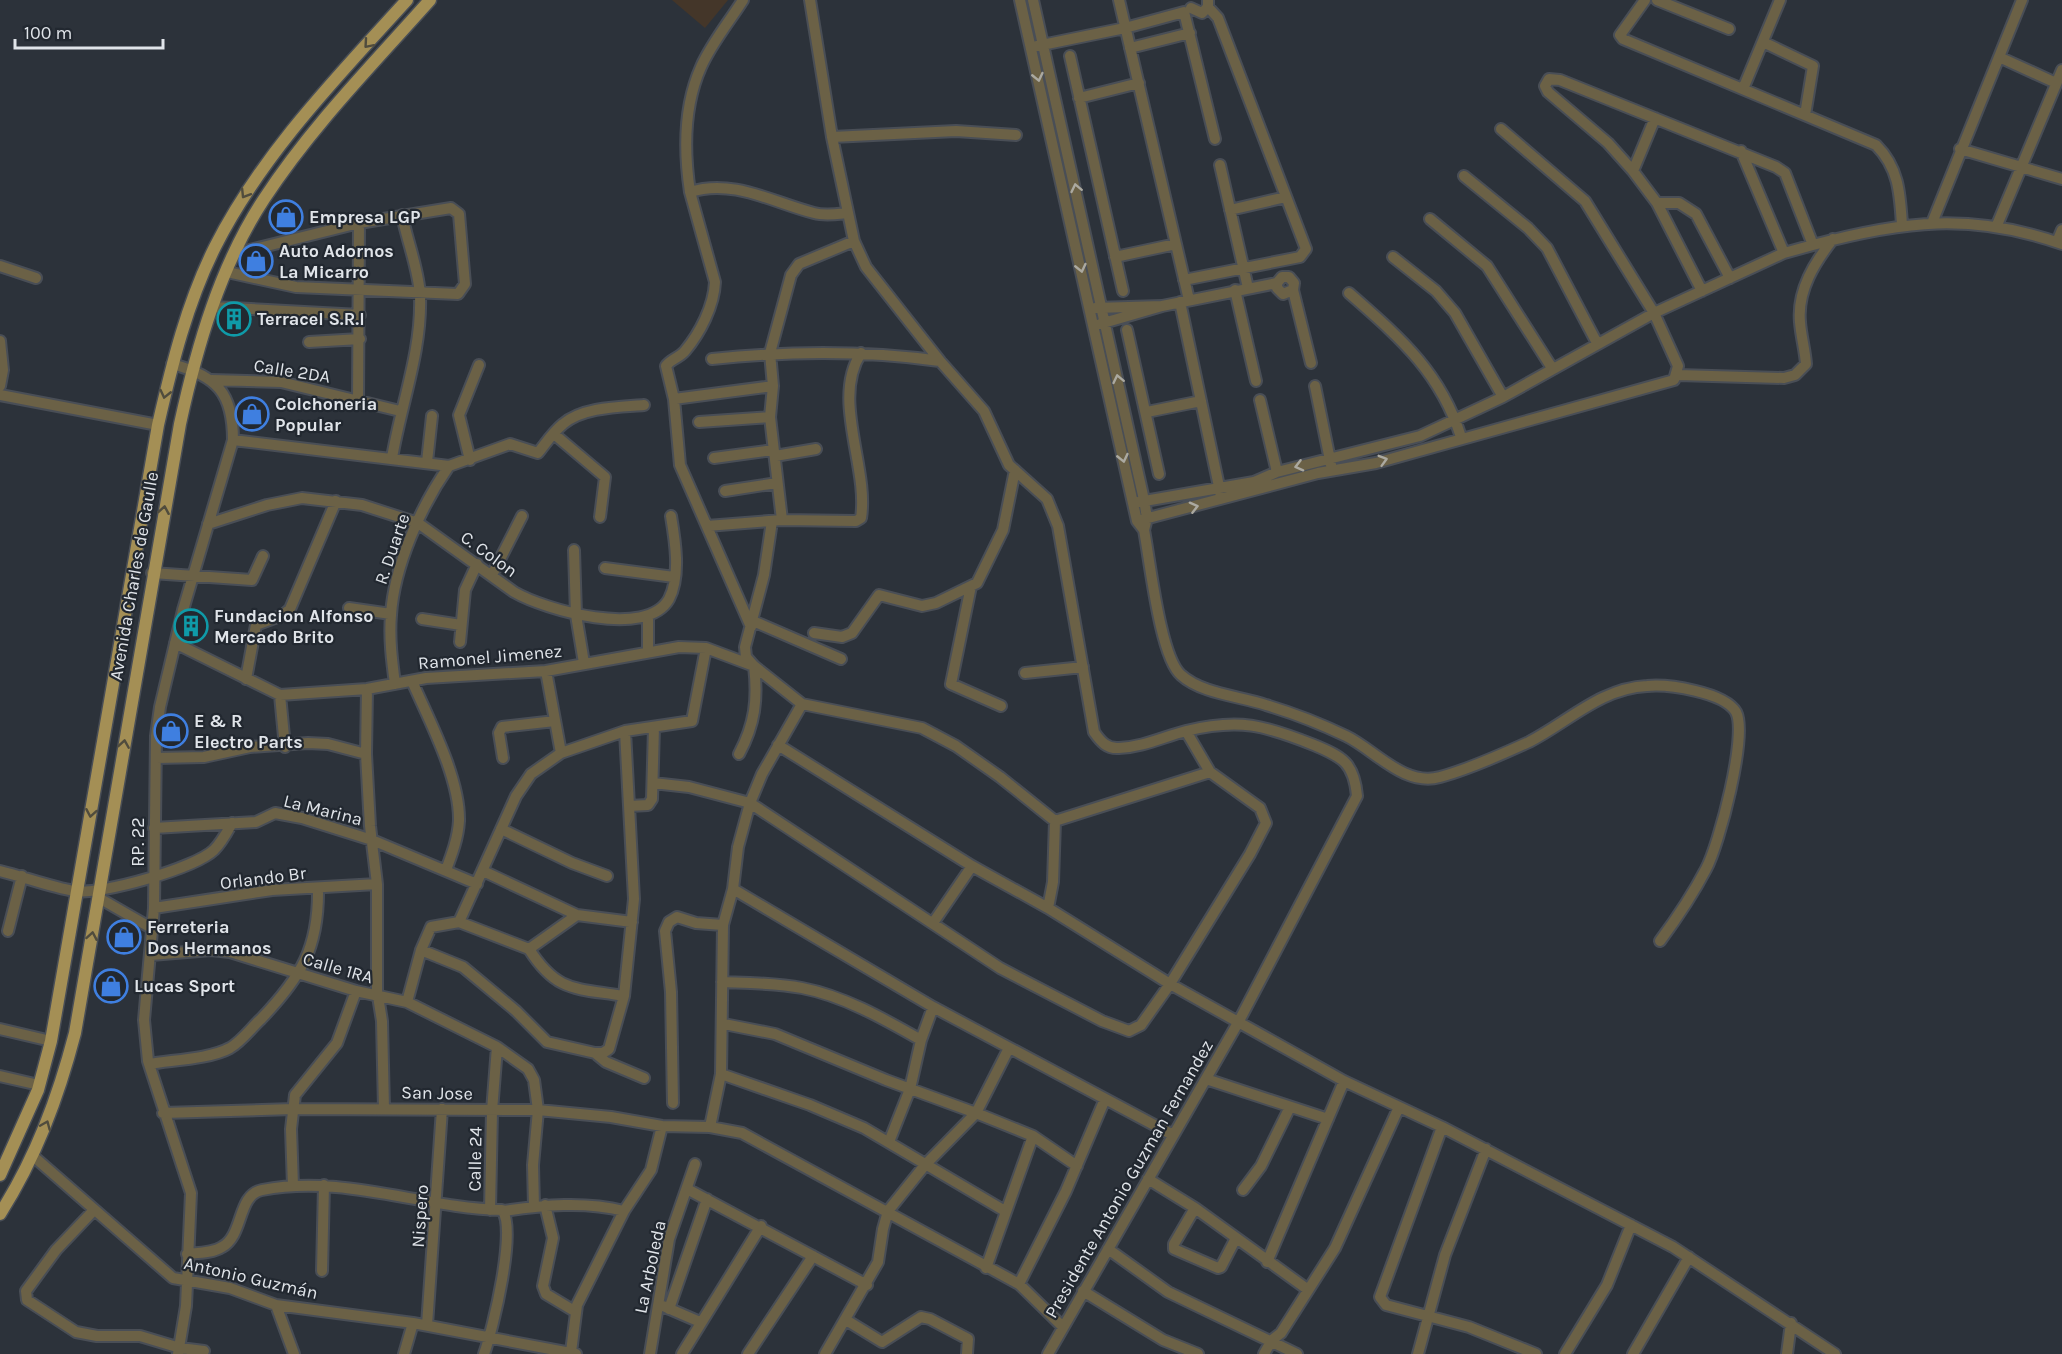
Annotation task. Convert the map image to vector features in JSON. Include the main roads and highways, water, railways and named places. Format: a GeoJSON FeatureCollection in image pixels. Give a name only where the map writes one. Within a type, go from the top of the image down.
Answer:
{"type":"FeatureCollection","features":[{"type":"Feature","properties":{"kind":"main road","name":"Avenida Charles de Gaulle"},"geometry":{"type":"LineString","coordinates":[[0,1175],[39,1085],[51,1041],[158,425],[182,330],[214,248],[246,192],[297,124],[407,0]]}},
{"type":"Feature","properties":{"kind":"main road","name":"Avenida Charles de Gaulle"},"geometry":{"type":"LineString","coordinates":[[0,1214],[33,1156],[51,1115],[75,1034],[152,573],[192,369],[213,307],[234,254],[264,200],[313,133],[430,0]]}},
{"type":"Feature","properties":{"kind":"place","name":"Empresa LGP"},"geometry":{"type":"Point","coordinates":[286,217]}},
{"type":"Feature","properties":{"kind":"place","name":"Auto Adornos La Micarro"},"geometry":{"type":"Point","coordinates":[256,261]}},
{"type":"Feature","properties":{"kind":"place","name":"Terracel S.R.I"},"geometry":{"type":"Point","coordinates":[234,319]}},
{"type":"Feature","properties":{"kind":"place","name":"Colchoneria Popular"},"geometry":{"type":"Point","coordinates":[252,414]}},
{"type":"Feature","properties":{"kind":"place","name":"Fundacion Alfonso Mercado Brito"},"geometry":{"type":"Point","coordinates":[191,626]}},
{"type":"Feature","properties":{"kind":"place","name":"E & R Electro Parts"},"geometry":{"type":"Point","coordinates":[171,731]}},
{"type":"Feature","properties":{"kind":"place","name":"Ferreteria Dos Hermanos"},"geometry":{"type":"Point","coordinates":[124,937]}},
{"type":"Feature","properties":{"kind":"place","name":"Lucas Sport"},"geometry":{"type":"Point","coordinates":[111,986]}}]}
